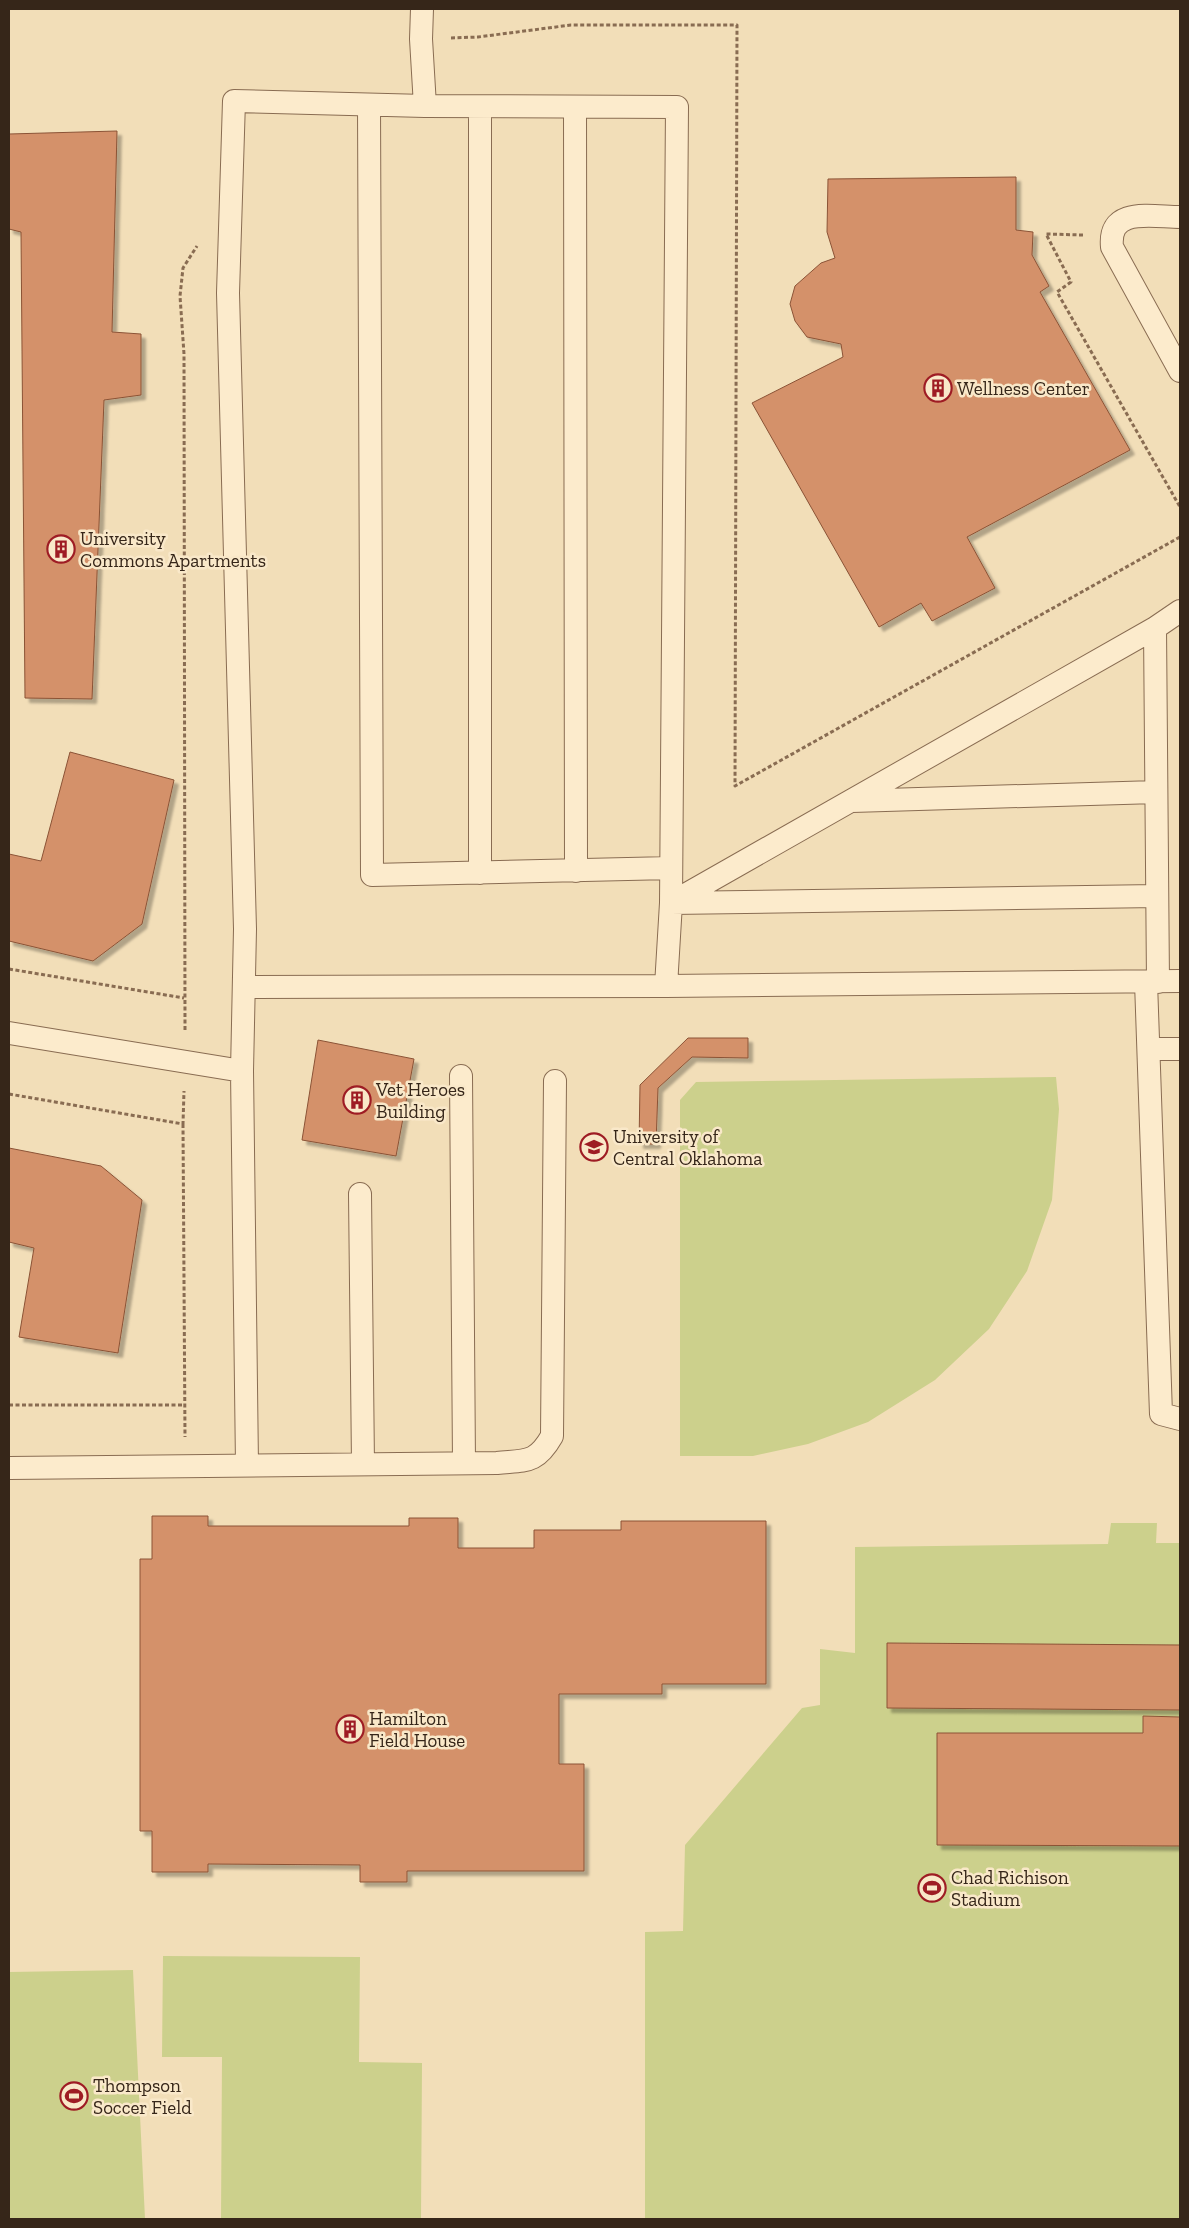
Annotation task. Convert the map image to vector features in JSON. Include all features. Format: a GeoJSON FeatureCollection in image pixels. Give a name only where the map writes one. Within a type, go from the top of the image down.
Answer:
{"type":"FeatureCollection","features":[{"type":"Feature","properties":{"kind":"lane"},"geometry":{"type":"LineString","coordinates":[[422,9],[421,39],[424,106]]}},
{"type":"Feature","properties":{"kind":"lane"},"geometry":{"type":"LineString","coordinates":[[247,1465],[242,1071],[245,929],[228,294],[234,101],[480,107],[677,107],[670,903],[666,986]]}},
{"type":"Feature","properties":{"kind":"lane"},"geometry":{"type":"LineString","coordinates":[[370,105],[372,875],[670,868]]}},
{"type":"Feature","properties":{"kind":"lane"},"geometry":{"type":"LineString","coordinates":[[480,107],[480,873]]}},
{"type":"Feature","properties":{"kind":"lane"},"geometry":{"type":"LineString","coordinates":[[575,107],[576,871]]}},
{"type":"Feature","properties":{"kind":"lane"},"geometry":{"type":"LineString","coordinates":[[1180,217],[1125,217],[1117,223],[1110,235],[1112,247],[1180,371]]}},
{"type":"Feature","properties":{"kind":"lane"},"geometry":{"type":"LineString","coordinates":[[670,903],[1155,628],[1180,611]]}},
{"type":"Feature","properties":{"kind":"lane"},"geometry":{"type":"LineString","coordinates":[[1155,628],[1157,896],[1148,1049],[1161,1414],[1180,1419]]}},
{"type":"Feature","properties":{"kind":"lane"},"geometry":{"type":"LineString","coordinates":[[849,801],[1156,792]]}},
{"type":"Feature","properties":{"kind":"lane"},"geometry":{"type":"LineString","coordinates":[[670,903],[1157,896]]}},
{"type":"Feature","properties":{"kind":"lane"},"geometry":{"type":"LineString","coordinates":[[244,987],[1180,982]]}},
{"type":"Feature","properties":{"kind":"lane"},"geometry":{"type":"LineString","coordinates":[[9,1033],[242,1071]]}},
{"type":"Feature","properties":{"kind":"lane"},"geometry":{"type":"LineString","coordinates":[[1148,1049],[1180,1049]]}},
{"type":"Feature","properties":{"kind":"lane"},"geometry":{"type":"LineString","coordinates":[[461,1076],[464,1463]]}},
{"type":"Feature","properties":{"kind":"lane"},"geometry":{"type":"LineString","coordinates":[[9,1468],[464,1463],[531,1460],[543,1451],[552,1436],[555,1081]]}},
{"type":"Feature","properties":{"kind":"lane"},"geometry":{"type":"LineString","coordinates":[[360,1194],[363,1464]]}},
{"type":"Feature","properties":{"kind":"path"},"geometry":{"type":"LineString","coordinates":[[421,39],[478,37],[571,25],[737,25],[735,786],[1180,537]]}},
{"type":"Feature","properties":{"kind":"path"},"geometry":{"type":"LineString","coordinates":[[1088,235],[1046,234],[1071,282],[1057,292],[1180,507]]}},
{"type":"Feature","properties":{"kind":"path"},"geometry":{"type":"LineString","coordinates":[[185,1465],[183,1124],[185,1063],[184,354],[180,296],[183,268],[202,238]]}},
{"type":"Feature","properties":{"kind":"path"},"geometry":{"type":"LineString","coordinates":[[9,969],[184,998]]}},
{"type":"Feature","properties":{"kind":"path"},"geometry":{"type":"LineString","coordinates":[[9,1094],[183,1124]]}},
{"type":"Feature","properties":{"kind":"path"},"geometry":{"type":"LineString","coordinates":[[9,1405],[185,1405]]}},
{"type":"Feature","properties":{"kind":"green space"},"geometry":{"type":"Polygon","coordinates":[[[1056,1077],[1059,1109],[1052,1200],[1027,1271],[989,1329],[935,1380],[868,1422],[808,1444],[753,1456],[680,1456],[680,1100],[696,1082],[1056,1077]]]}},
{"type":"Feature","properties":{"kind":"green space","name":"Chad Richison Stadium"},"geometry":{"type":"Polygon","coordinates":[[[1111,1523],[1157,1523],[1156,1543],[1180,1543],[1180,2219],[645,2219],[645,1932],[683,1931],[685,1845],[802,1708],[820,1705],[820,1649],[855,1653],[855,1547],[1108,1544],[1111,1523]]]}},
{"type":"Feature","properties":{"kind":"green space"},"geometry":{"type":"Polygon","coordinates":[[[163,1956],[360,1957],[359,2062],[422,2063],[421,2219],[221,2219],[222,2057],[162,2057],[163,1956]]]}},
{"type":"Feature","properties":{"kind":"green space","name":"Thompson Soccer Field"},"geometry":{"type":"Polygon","coordinates":[[[133,1970],[145,2219],[9,2219],[9,1972],[133,1970]]]}},
{"type":"Feature","properties":{"kind":"building","name":"University Commons Apartments"},"geometry":{"type":"Polygon","coordinates":[[[117,131],[112,332],[141,334],[141,395],[104,400],[92,699],[25,698],[21,232],[9,229],[9,134],[117,131]]]}},
{"type":"Feature","properties":{"kind":"building","name":"Wellness Center"},"geometry":{"type":"Polygon","coordinates":[[[1016,177],[1016,230],[1033,232],[1032,255],[1049,286],[1040,292],[1130,450],[967,537],[995,588],[932,621],[921,603],[879,627],[752,403],[843,357],[841,344],[807,337],[795,321],[790,304],[795,286],[821,263],[835,258],[827,232],[828,179],[1016,177]]]}},
{"type":"Feature","properties":{"kind":"building"},"geometry":{"type":"Polygon","coordinates":[[[70,752],[174,780],[142,924],[93,961],[9,941],[9,854],[41,861],[70,752]]]}},
{"type":"Feature","properties":{"kind":"building"},"geometry":{"type":"Polygon","coordinates":[[[688,1038],[748,1038],[748,1058],[692,1057],[658,1088],[656,1144],[639,1144],[640,1085],[688,1038]]]}},
{"type":"Feature","properties":{"kind":"building","name":"Vet Heroes Building"},"geometry":{"type":"Polygon","coordinates":[[[318,1040],[414,1059],[396,1156],[302,1140],[318,1040]]]}},
{"type":"Feature","properties":{"kind":"building"},"geometry":{"type":"Polygon","coordinates":[[[9,1148],[101,1166],[142,1200],[118,1353],[19,1337],[34,1248],[9,1242],[9,1148]]]}},
{"type":"Feature","properties":{"kind":"building","name":"Hamilton Field House"},"geometry":{"type":"Polygon","coordinates":[[[152,1516],[208,1516],[208,1526],[409,1526],[409,1518],[458,1518],[458,1548],[534,1548],[534,1530],[621,1530],[621,1521],[766,1521],[766,1684],[662,1684],[662,1694],[559,1694],[559,1764],[584,1764],[584,1871],[407,1871],[407,1882],[360,1882],[360,1865],[208,1864],[208,1872],[152,1872],[152,1831],[140,1831],[140,1559],[152,1559],[152,1516]]]}},
{"type":"Feature","properties":{"kind":"building"},"geometry":{"type":"Polygon","coordinates":[[[887,1643],[1180,1645],[1180,1710],[887,1708],[887,1643]]]}},
{"type":"Feature","properties":{"kind":"building"},"geometry":{"type":"Polygon","coordinates":[[[1143,1716],[1180,1717],[1180,1846],[937,1845],[937,1733],[1143,1733],[1143,1716]]]}},
{"type":"Feature","properties":{"kind":"place","name":"Wellness Center"},"geometry":{"type":"Point","coordinates":[938,388]}},
{"type":"Feature","properties":{"kind":"place","name":"University Commons Apartments"},"geometry":{"type":"Point","coordinates":[61,549]}},
{"type":"Feature","properties":{"kind":"place","name":"Vet Heroes Building"},"geometry":{"type":"Point","coordinates":[357,1100]}},
{"type":"Feature","properties":{"kind":"place","name":"University of Central Oklahoma"},"geometry":{"type":"Point","coordinates":[594,1147]}},
{"type":"Feature","properties":{"kind":"place","name":"Hamilton Field House"},"geometry":{"type":"Point","coordinates":[350,1729]}},
{"type":"Feature","properties":{"kind":"place","name":"Chad Richison Stadium"},"geometry":{"type":"Point","coordinates":[932,1888]}},
{"type":"Feature","properties":{"kind":"place","name":"Thompson Soccer Field"},"geometry":{"type":"Point","coordinates":[74,2096]}}]}
